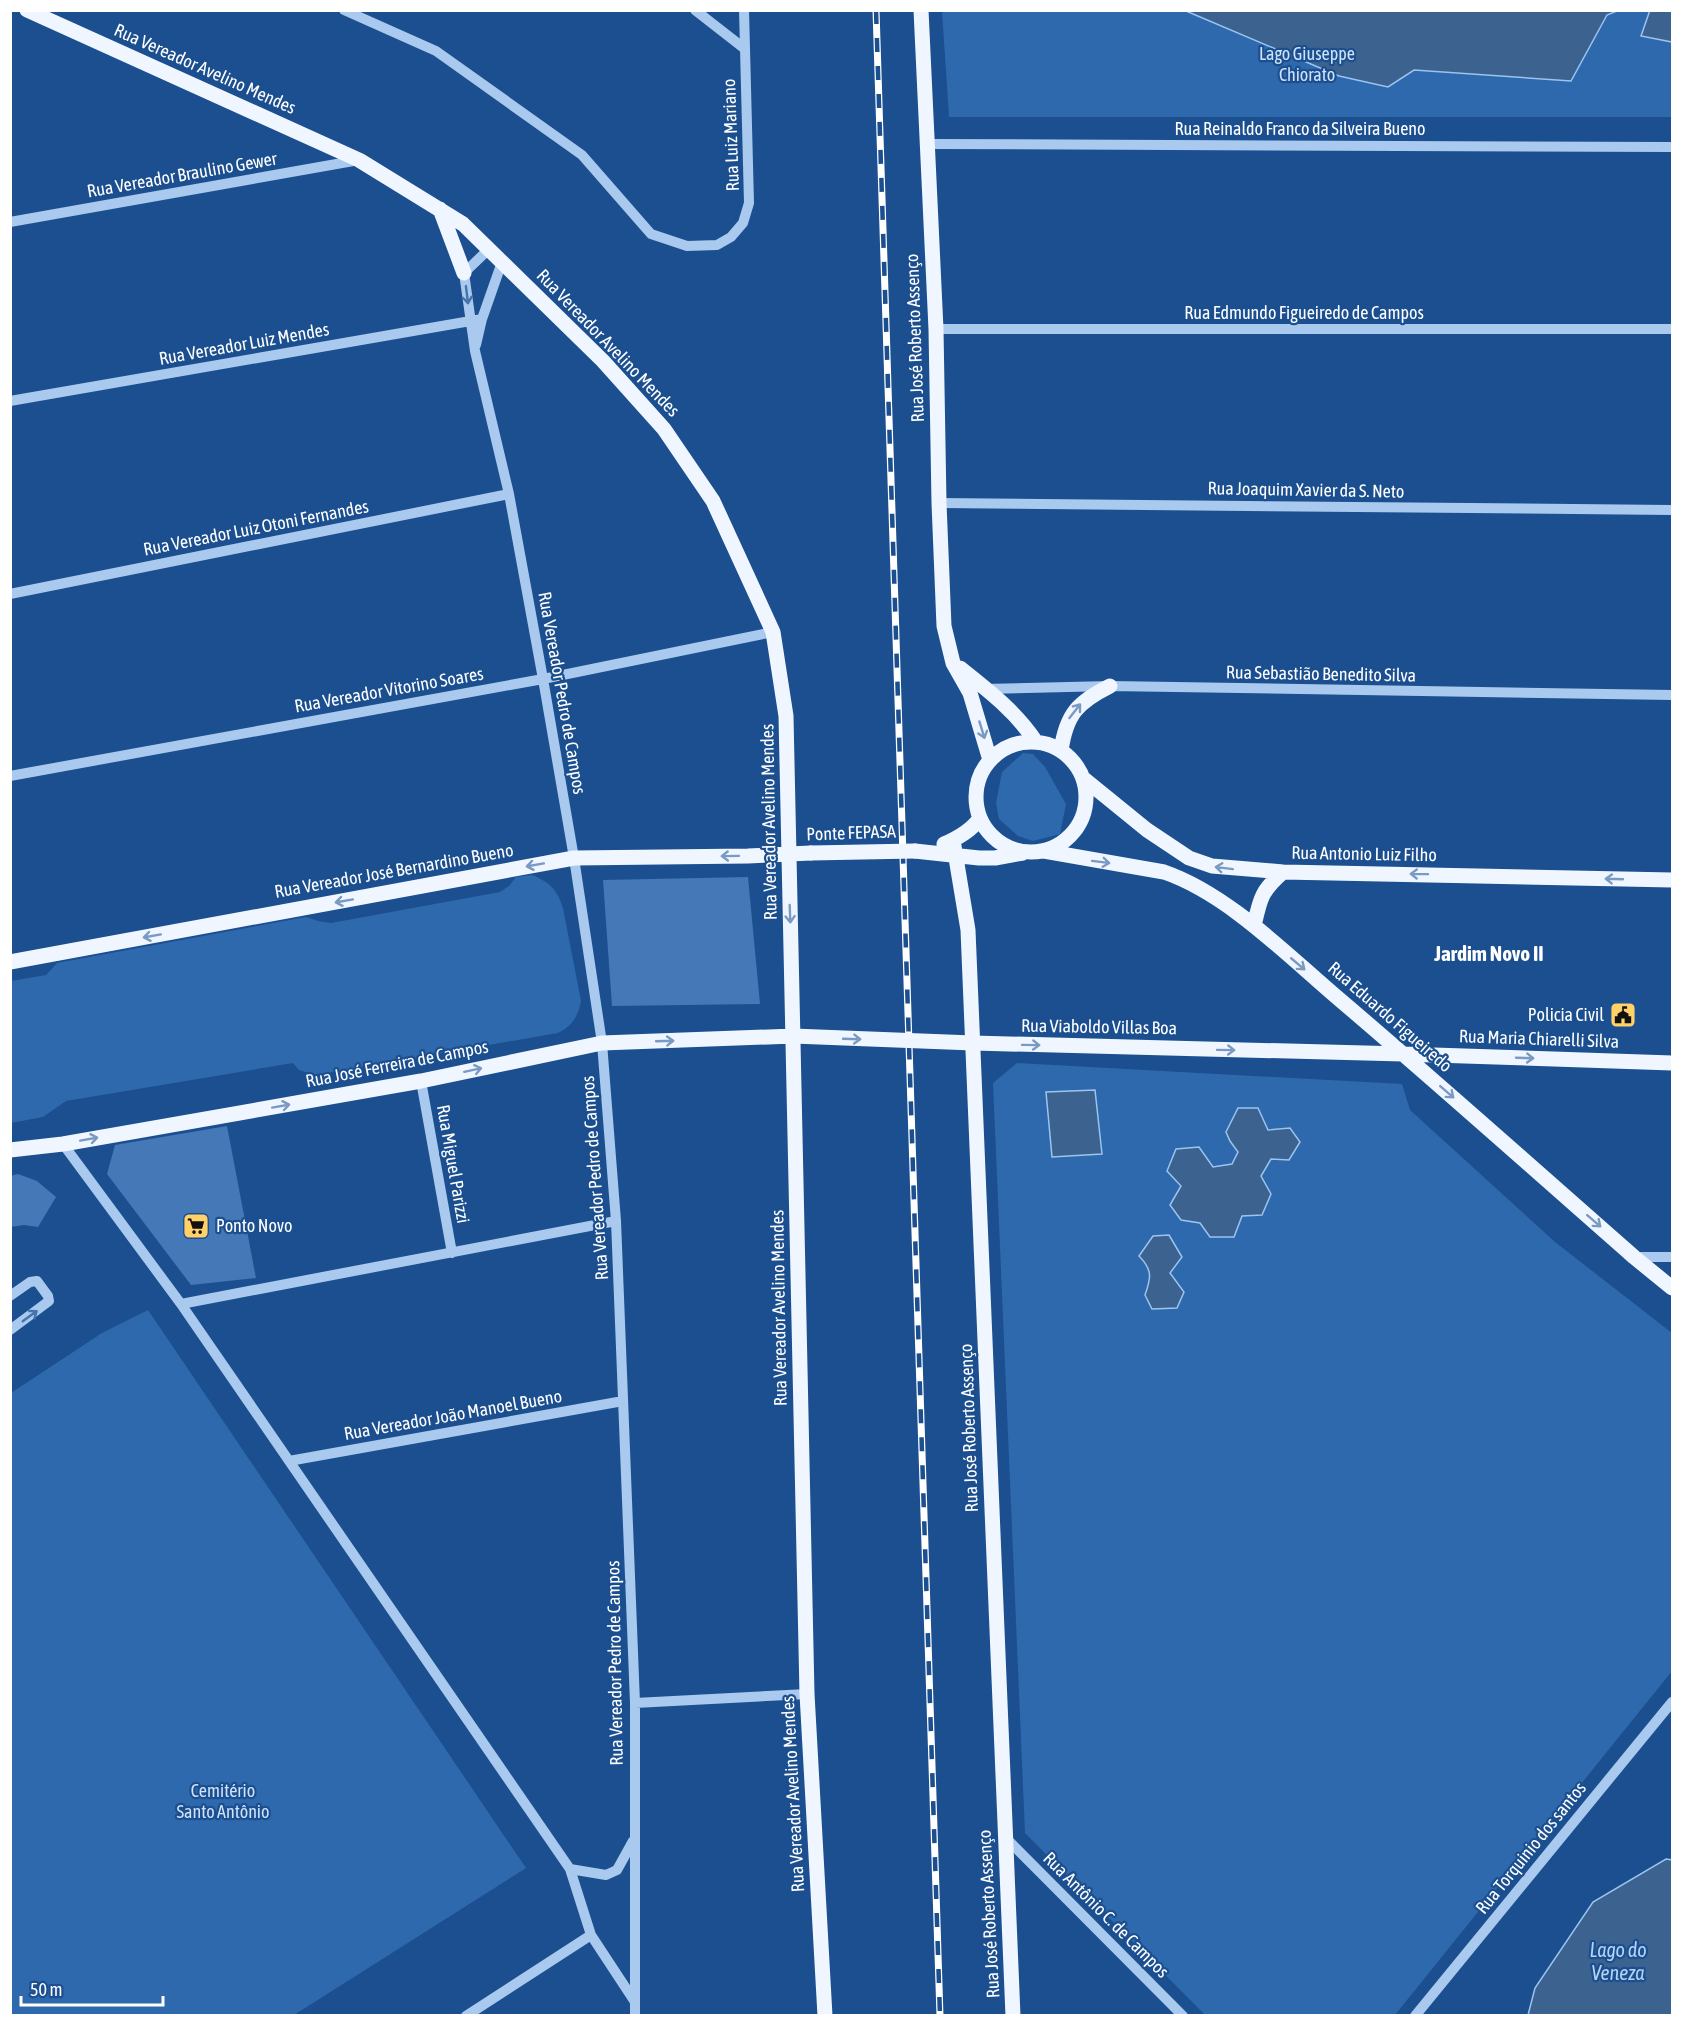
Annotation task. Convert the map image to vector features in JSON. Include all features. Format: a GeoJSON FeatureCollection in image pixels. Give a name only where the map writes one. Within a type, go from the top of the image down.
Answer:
{"type":"FeatureCollection","features":[{"type":"Feature","properties":{"kind":"main road","name":"Rua Vereador Avelino Mendes"},"geometry":{"type":"LineString","coordinates":[[27,10],[359,160],[463,224],[603,362],[664,429],[713,501],[773,632],[786,716],[807,1694],[825,2016]]}},
{"type":"Feature","properties":{"kind":"main road","name":"Rua José Roberto Assenço"},"geometry":{"type":"LineString","coordinates":[[921,10],[936,329],[944,626],[953,663],[970,693],[990,760]]}},
{"type":"Feature","properties":{"kind":"main road"},"geometry":{"type":"LineString","coordinates":[[440,209],[464,273]]}},
{"type":"Feature","properties":{"kind":"main road"},"geometry":{"type":"LineString","coordinates":[[953,663],[985,687],[1017,716],[1036,742]]}},
{"type":"Feature","properties":{"kind":"main road"},"geometry":{"type":"LineString","coordinates":[[1061,751],[1068,721],[1078,705],[1110,686]]}},
{"type":"Feature","properties":{"kind":"main road"},"geometry":{"type":"LineString","coordinates":[[921,851],[995,858],[1044,851],[1065,842],[1080,824],[1087,801],[1083,777],[1070,758],[1061,751],[1036,742],[1019,743],[1003,749],[990,760],[977,785],[976,802],[980,818],[991,835],[1007,847],[1026,852]]}},
{"type":"Feature","properties":{"kind":"main road","name":"Rua Antonio Luiz Filho"},"geometry":{"type":"LineString","coordinates":[[1083,777],[1147,830],[1189,858],[1212,866],[1283,872],[1672,880]]}},
{"type":"Feature","properties":{"kind":"main road"},"geometry":{"type":"LineString","coordinates":[[921,851],[953,840],[975,826],[980,818]]}},
{"type":"Feature","properties":{"kind":"main road","name":"Rua José Roberto Assenço"},"geometry":{"type":"LineString","coordinates":[[953,840],[968,930],[1013,2016]]}},
{"type":"Feature","properties":{"kind":"main road","name":"Ponte FEPASA"},"geometry":{"type":"LineString","coordinates":[[788,855],[921,851]]}},
{"type":"Feature","properties":{"kind":"main road","name":"Rua Eduardo Figueiredo"},"geometry":{"type":"LineString","coordinates":[[1044,851],[1164,872],[1180,877],[1222,900],[1672,1288]]}},
{"type":"Feature","properties":{"kind":"main road","name":"Rua Vereador José Bernardino Bueno"},"geometry":{"type":"LineString","coordinates":[[10,962],[574,858],[788,855]]}},
{"type":"Feature","properties":{"kind":"main road"},"geometry":{"type":"LineString","coordinates":[[1254,926],[1260,900],[1268,885],[1283,872]]}},
{"type":"Feature","properties":{"kind":"main road","name":"Rua José Ferreira de Campos"},"geometry":{"type":"LineString","coordinates":[[10,1150],[63,1144],[421,1081],[602,1042],[793,1036]]}},
{"type":"Feature","properties":{"kind":"main road","name":"Rua Viaboldo Villas Boa"},"geometry":{"type":"LineString","coordinates":[[793,1036],[1403,1054]]}},
{"type":"Feature","properties":{"kind":"main road","name":"Rua Maria Chiarelli Silva"},"geometry":{"type":"LineString","coordinates":[[1403,1054],[1672,1063]]}},
{"type":"Feature","properties":{"kind":"street","name":"Rua Luiz Mariano"},"geometry":{"type":"LineString","coordinates":[[344,10],[436,51],[582,155],[651,234],[687,246],[717,245],[731,237],[743,223],[749,203],[744,10]]}},
{"type":"Feature","properties":{"kind":"street"},"geometry":{"type":"LineString","coordinates":[[695,10],[745,49]]}},
{"type":"Feature","properties":{"kind":"street","name":"Rua Reinaldo Franco da Silveira Bueno"},"geometry":{"type":"LineString","coordinates":[[928,144],[1672,147]]}},
{"type":"Feature","properties":{"kind":"street","name":"Rua Vereador Braulino Gewer"},"geometry":{"type":"LineString","coordinates":[[10,222],[359,160]]}},
{"type":"Feature","properties":{"kind":"street"},"geometry":{"type":"LineString","coordinates":[[464,273],[489,249]]}},
{"type":"Feature","properties":{"kind":"street","name":"Rua Vereador Pedro de Campos"},"geometry":{"type":"LineString","coordinates":[[475,351],[482,319],[502,262]]}},
{"type":"Feature","properties":{"kind":"street","name":"Rua Vereador Pedro de Campos"},"geometry":{"type":"LineString","coordinates":[[464,273],[475,351],[509,494],[543,679],[574,858],[602,1042],[616,1221],[635,1703],[635,2016]]}},
{"type":"Feature","properties":{"kind":"street","name":"Rua Vereador Luiz Mendes"},"geometry":{"type":"LineString","coordinates":[[10,401],[482,319]]}},
{"type":"Feature","properties":{"kind":"street","name":"Rua Edmundo Figueiredo de Campos"},"geometry":{"type":"LineString","coordinates":[[936,329],[1672,329]]}},
{"type":"Feature","properties":{"kind":"street","name":"Rua Vereador Luiz Otoni Fernandes"},"geometry":{"type":"LineString","coordinates":[[10,594],[509,494]]}},
{"type":"Feature","properties":{"kind":"street","name":"Rua Joaquim Xavier da S. Neto"},"geometry":{"type":"LineString","coordinates":[[939,503],[1672,510]]}},
{"type":"Feature","properties":{"kind":"street","name":"Rua Vereador Vitorino Soares"},"geometry":{"type":"LineString","coordinates":[[10,776],[543,679],[773,632]]}},
{"type":"Feature","properties":{"kind":"street","name":"Rua Sebastião Benedito Silva"},"geometry":{"type":"LineString","coordinates":[[970,693],[985,687],[1110,686],[1672,695]]}},
{"type":"Feature","properties":{"kind":"street","name":"Rua Miguel Parizzi"},"geometry":{"type":"LineString","coordinates":[[421,1081],[452,1252]]}},
{"type":"Feature","properties":{"kind":"street"},"geometry":{"type":"LineString","coordinates":[[63,1144],[181,1304],[570,1869],[591,1935],[635,2002]]}},
{"type":"Feature","properties":{"kind":"street"},"geometry":{"type":"LineString","coordinates":[[181,1304],[616,1221]]}},
{"type":"Feature","properties":{"kind":"street"},"geometry":{"type":"LineString","coordinates":[[1634,1257],[1672,1257]]}},
{"type":"Feature","properties":{"kind":"street"},"geometry":{"type":"LineString","coordinates":[[10,1296],[30,1281],[37,1281],[49,1301],[10,1330]]}},
{"type":"Feature","properties":{"kind":"street","name":"Rua Vereador João Manoel Bueno"},"geometry":{"type":"LineString","coordinates":[[289,1461],[623,1401]]}},
{"type":"Feature","properties":{"kind":"street"},"geometry":{"type":"LineString","coordinates":[[635,1703],[807,1694]]}},
{"type":"Feature","properties":{"kind":"street","name":"Rua Torquinio dos santos"},"geometry":{"type":"LineString","coordinates":[[1415,2016],[1672,1702]]}},
{"type":"Feature","properties":{"kind":"street"},"geometry":{"type":"LineString","coordinates":[[570,1869],[606,1875],[617,1870],[634,1838]]}},
{"type":"Feature","properties":{"kind":"street","name":"Rua Antônio C. de Campos"},"geometry":{"type":"LineString","coordinates":[[1006,1838],[1183,2016]]}},
{"type":"Feature","properties":{"kind":"street"},"geometry":{"type":"LineString","coordinates":[[466,2016],[591,1935]]}},
{"type":"Feature","properties":{"kind":"green space","name":"Lago Giuseppe Chiorato"},"geometry":{"type":"Polygon","coordinates":[[[942,11],[1672,11],[1672,117],[949,117],[942,11]]]}},
{"type":"Feature","properties":{"kind":"green space"},"geometry":{"type":"Polygon","coordinates":[[[1023,753],[1033,754],[1045,767],[1066,804],[1060,834],[1033,841],[1018,836],[999,819],[996,803],[1002,772],[1023,753]]]}},
{"type":"Feature","properties":{"kind":"green space"},"geometry":{"type":"Polygon","coordinates":[[[532,875],[548,884],[556,892],[561,902],[581,1001],[574,1020],[558,1033],[315,1075],[299,1070],[293,1063],[66,1101],[43,1117],[11,1123],[11,981],[46,975],[57,963],[306,917],[331,923],[500,892],[516,877],[532,875]]]}},
{"type":"Feature","properties":{"kind":"green space"},"geometry":{"type":"Polygon","coordinates":[[[1017,1063],[1402,1084],[1410,1110],[1555,1242],[1672,1333],[1672,1671],[1395,2015],[1205,2015],[1025,1833],[993,1083],[1017,1063]]]}},
{"type":"Feature","properties":{"kind":"green space","name":"Cemitério Santo Antônio"},"geometry":{"type":"Polygon","coordinates":[[[148,1310],[526,1868],[294,2015],[11,2015],[11,1393],[102,1333],[148,1310]]]}},
{"type":"Feature","properties":{"kind":"water"},"geometry":{"type":"Polygon","coordinates":[[[1617,10],[1607,15],[1571,81],[1414,70],[1388,87],[1339,76],[1186,11],[1617,10]]]}},
{"type":"Feature","properties":{"kind":"water"},"geometry":{"type":"Polygon","coordinates":[[[1650,10],[1672,11],[1672,42],[1641,36],[1650,10]]]}},
{"type":"Feature","properties":{"kind":"water"},"geometry":{"type":"Polygon","coordinates":[[[1095,1090],[1102,1154],[1052,1157],[1046,1092],[1095,1090]]]}},
{"type":"Feature","properties":{"kind":"water"},"geometry":{"type":"Polygon","coordinates":[[[1238,1108],[1258,1108],[1268,1130],[1290,1128],[1300,1142],[1289,1160],[1271,1159],[1261,1176],[1271,1194],[1262,1215],[1242,1216],[1234,1237],[1210,1237],[1200,1223],[1181,1220],[1170,1205],[1181,1186],[1167,1171],[1176,1149],[1199,1147],[1213,1167],[1232,1164],[1238,1152],[1226,1132],[1238,1108]]]}},
{"type":"Feature","properties":{"kind":"water"},"geometry":{"type":"Polygon","coordinates":[[[1169,1235],[1182,1257],[1170,1273],[1184,1292],[1177,1308],[1152,1309],[1145,1295],[1150,1274],[1139,1256],[1153,1236],[1169,1235]]]}},
{"type":"Feature","properties":{"kind":"water","name":"Lago do Veneza"},"geometry":{"type":"Polygon","coordinates":[[[1666,1859],[1672,1860],[1672,2015],[1528,2015],[1535,1988],[1593,1902],[1666,1859]]]}},
{"type":"Feature","properties":{"kind":"building"},"geometry":{"type":"Polygon","coordinates":[[[748,877],[760,1004],[612,1006],[603,880],[748,877]]]}},
{"type":"Feature","properties":{"kind":"building","name":"Ponto Novo"},"geometry":{"type":"Polygon","coordinates":[[[227,1126],[256,1278],[191,1285],[107,1174],[115,1145],[227,1126]]]}},
{"type":"Feature","properties":{"kind":"building"},"geometry":{"type":"Polygon","coordinates":[[[18,1174],[37,1181],[56,1197],[38,1227],[24,1225],[10,1227],[10,1176],[18,1174]]]}},
{"type":"Feature","properties":{"kind":"railway"},"geometry":{"type":"LineString","coordinates":[[876,10],[940,2016]]}},
{"type":"Feature","properties":{"kind":"place","name":"Policia Civil"},"geometry":{"type":"Point","coordinates":[1623,1015]}},
{"type":"Feature","properties":{"kind":"place","name":"Ponto Novo"},"geometry":{"type":"Point","coordinates":[196,1226]}},
{"type":"Feature","properties":{"kind":"district","name":"Jardim Novo II"},"geometry":{"type":"Point","coordinates":[1489,954]}}]}
